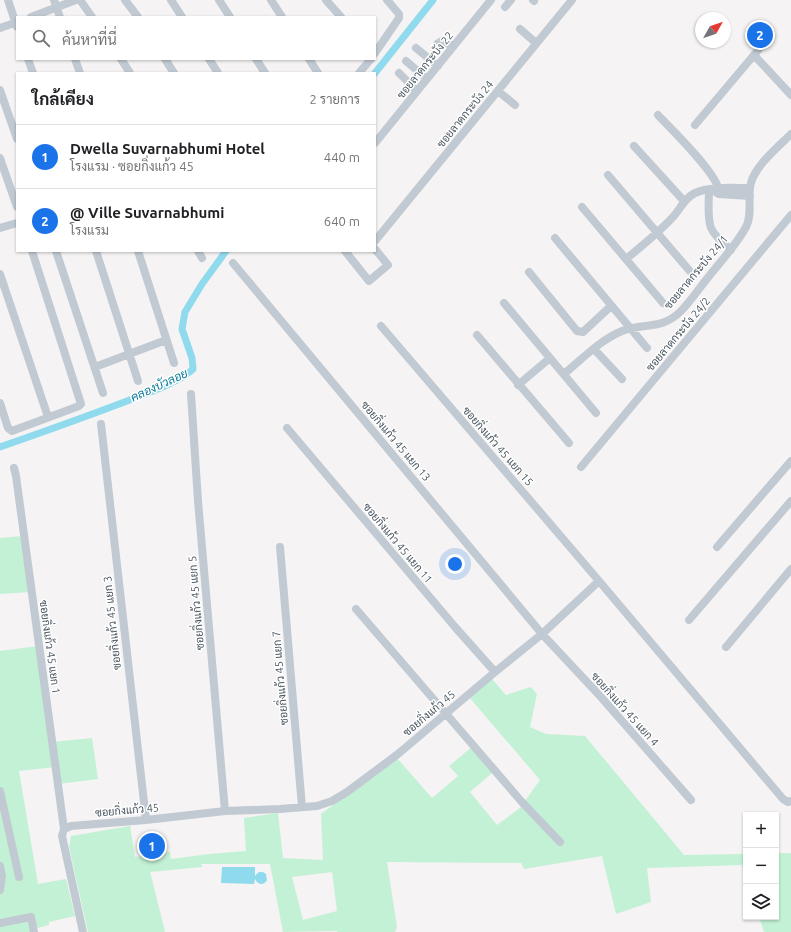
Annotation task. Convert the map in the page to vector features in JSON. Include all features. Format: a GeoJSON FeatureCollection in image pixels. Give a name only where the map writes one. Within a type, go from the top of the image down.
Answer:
{"type":"FeatureCollection","features":[{"type":"Feature","properties":{"kind":"street"},"geometry":{"type":"LineString","coordinates":[[0,28],[16,24],[8,0]]}},
{"type":"Feature","properties":{"kind":"street"},"geometry":{"type":"LineString","coordinates":[[33,16],[56,4],[76,0]]}},
{"type":"Feature","properties":{"kind":"street"},"geometry":{"type":"LineString","coordinates":[[80,0],[91,16]]}},
{"type":"Feature","properties":{"kind":"street"},"geometry":{"type":"LineString","coordinates":[[125,0],[137,16]]}},
{"type":"Feature","properties":{"kind":"street"},"geometry":{"type":"LineString","coordinates":[[171,0],[181,16]]}},
{"type":"Feature","properties":{"kind":"street"},"geometry":{"type":"LineString","coordinates":[[219,0],[229,16]]}},
{"type":"Feature","properties":{"kind":"street"},"geometry":{"type":"LineString","coordinates":[[271,0],[281,16]]}},
{"type":"Feature","properties":{"kind":"street"},"geometry":{"type":"LineString","coordinates":[[326,0],[340,16]]}},
{"type":"Feature","properties":{"kind":"street"},"geometry":{"type":"LineString","coordinates":[[376,52],[399,18],[399,14],[387,0]]}},
{"type":"Feature","properties":{"kind":"street","name":"ซอยลาดกระบัง 22"},"geometry":{"type":"LineString","coordinates":[[376,142],[491,0]]}},
{"type":"Feature","properties":{"kind":"street"},"geometry":{"type":"LineString","coordinates":[[505,7],[511,0]]}},
{"type":"Feature","properties":{"kind":"street","name":"ซอยลาดกระบัง 24"},"geometry":{"type":"LineString","coordinates":[[376,240],[572,0]]}},
{"type":"Feature","properties":{"kind":"street"},"geometry":{"type":"LineString","coordinates":[[56,4],[60,16]]}},
{"type":"Feature","properties":{"kind":"street"},"geometry":{"type":"LineString","coordinates":[[520,29],[536,43]]}},
{"type":"Feature","properties":{"kind":"street"},"geometry":{"type":"LineString","coordinates":[[695,124],[770,36]]}},
{"type":"Feature","properties":{"kind":"street"},"geometry":{"type":"LineString","coordinates":[[437,44],[442,42],[453,46]]}},
{"type":"Feature","properties":{"kind":"street"},"geometry":{"type":"LineString","coordinates":[[416,48],[438,66]]}},
{"type":"Feature","properties":{"kind":"street"},"geometry":{"type":"LineString","coordinates":[[754,56],[791,94]]}},
{"type":"Feature","properties":{"kind":"street"},"geometry":{"type":"LineString","coordinates":[[28,60],[33,72]]}},
{"type":"Feature","properties":{"kind":"street"},"geometry":{"type":"LineString","coordinates":[[75,60],[80,72]]}},
{"type":"Feature","properties":{"kind":"street"},"geometry":{"type":"LineString","coordinates":[[122,60],[129,72]]}},
{"type":"Feature","properties":{"kind":"street"},"geometry":{"type":"LineString","coordinates":[[166,60],[173,72]]}},
{"type":"Feature","properties":{"kind":"street"},"geometry":{"type":"LineString","coordinates":[[210,60],[217,72]]}},
{"type":"Feature","properties":{"kind":"street"},"geometry":{"type":"LineString","coordinates":[[257,60],[264,72]]}},
{"type":"Feature","properties":{"kind":"street"},"geometry":{"type":"LineString","coordinates":[[310,60],[317,72]]}},
{"type":"Feature","properties":{"kind":"street"},"geometry":{"type":"LineString","coordinates":[[360,72],[369,60]]}},
{"type":"Feature","properties":{"kind":"street"},"geometry":{"type":"LineString","coordinates":[[406,61],[427,79]]}},
{"type":"Feature","properties":{"kind":"street"},"geometry":{"type":"LineString","coordinates":[[399,73],[417,91]]}},
{"type":"Feature","properties":{"kind":"street"},"geometry":{"type":"LineString","coordinates":[[0,90],[16,136]]}},
{"type":"Feature","properties":{"kind":"street"},"geometry":{"type":"LineString","coordinates":[[498,91],[515,105]]}},
{"type":"Feature","properties":{"kind":"street"},"geometry":{"type":"LineString","coordinates":[[658,115],[710,172],[715,190],[709,217],[711,229],[715,235],[731,250]]}},
{"type":"Feature","properties":{"kind":"street","name":"ซอยลาดกระบัง 24/1"},"geometry":{"type":"LineString","coordinates":[[564,374],[594,349],[614,335],[630,328],[649,326],[669,320],[681,311],[731,250],[746,227],[748,221],[751,182],[756,172],[791,134]]}},
{"type":"Feature","properties":{"kind":"street"},"geometry":{"type":"LineString","coordinates":[[634,146],[684,201]]}},
{"type":"Feature","properties":{"kind":"street"},"geometry":{"type":"LineString","coordinates":[[0,158],[16,204]]}},
{"type":"Feature","properties":{"kind":"street"},"geometry":{"type":"LineString","coordinates":[[608,175],[694,276]]}},
{"type":"Feature","properties":{"kind":"street"},"geometry":{"type":"LineString","coordinates":[[626,259],[657,233],[673,217],[684,201],[695,193],[715,190],[750,192]]}},
{"type":"Feature","properties":{"kind":"street"},"geometry":{"type":"LineString","coordinates":[[582,207],[663,303]]}},
{"type":"Feature","properties":{"kind":"street","name":"ซอยลาดกระบัง 24/2"},"geometry":{"type":"LineString","coordinates":[[581,467],[791,215]]}},
{"type":"Feature","properties":{"kind":"street"},"geometry":{"type":"LineString","coordinates":[[0,228],[16,223]]}},
{"type":"Feature","properties":{"kind":"street"},"geometry":{"type":"LineString","coordinates":[[555,238],[647,348]]}},
{"type":"Feature","properties":{"kind":"street"},"geometry":{"type":"LineString","coordinates":[[346,252],[370,281],[388,265],[376,250]]}},
{"type":"Feature","properties":{"kind":"street"},"geometry":{"type":"LineString","coordinates":[[0,403],[8,428],[12,431],[78,406],[81,402],[32,252]]}},
{"type":"Feature","properties":{"kind":"street"},"geometry":{"type":"LineString","coordinates":[[56,252],[103,393]]}},
{"type":"Feature","properties":{"kind":"street"},"geometry":{"type":"LineString","coordinates":[[96,252],[138,381]]}},
{"type":"Feature","properties":{"kind":"street"},"geometry":{"type":"LineString","coordinates":[[138,252],[174,363]]}},
{"type":"Feature","properties":{"kind":"street","name":"ซอยกิ่งแก้ว 45 แยก 13"},"geometry":{"type":"LineString","coordinates":[[233,263],[542,634]]}},
{"type":"Feature","properties":{"kind":"street"},"geometry":{"type":"LineString","coordinates":[[528,272],[577,331],[583,332],[612,306]]}},
{"type":"Feature","properties":{"kind":"street"},"geometry":{"type":"LineString","coordinates":[[0,274],[48,417]]}},
{"type":"Feature","properties":{"kind":"street"},"geometry":{"type":"LineString","coordinates":[[504,304],[596,413]]}},
{"type":"Feature","properties":{"kind":"street","name":"ซอยกิ่งแก้ว 45 แยก 15"},"geometry":{"type":"LineString","coordinates":[[381,326],[599,581]]}},
{"type":"Feature","properties":{"kind":"street"},"geometry":{"type":"LineString","coordinates":[[478,335],[518,385],[569,443]]}},
{"type":"Feature","properties":{"kind":"street"},"geometry":{"type":"LineString","coordinates":[[95,367],[166,340]]}},
{"type":"Feature","properties":{"kind":"street"},"geometry":{"type":"LineString","coordinates":[[594,349],[622,380]]}},
{"type":"Feature","properties":{"kind":"street"},"geometry":{"type":"LineString","coordinates":[[518,385],[550,358]]}},
{"type":"Feature","properties":{"kind":"street","name":"ซอยกิ่งแก้ว 45 แยก 5"},"geometry":{"type":"LineString","coordinates":[[191,394],[198,501],[225,811]]}},
{"type":"Feature","properties":{"kind":"street","name":"ซอยกิ่งแก้ว 45 แยก 3"},"geometry":{"type":"LineString","coordinates":[[101,424],[146,820]]}},
{"type":"Feature","properties":{"kind":"street","name":"ซอยกิ่งแก้ว 45 แยก 11"},"geometry":{"type":"LineString","coordinates":[[287,428],[455,627],[495,672]]}},
{"type":"Feature","properties":{"kind":"street"},"geometry":{"type":"LineString","coordinates":[[717,547],[791,460]]}},
{"type":"Feature","properties":{"kind":"street","name":"ซอยกิ่งแก้ว 45 แยก 1"},"geometry":{"type":"LineString","coordinates":[[14,468],[64,829]]}},
{"type":"Feature","properties":{"kind":"street"},"geometry":{"type":"LineString","coordinates":[[689,620],[791,501]]}},
{"type":"Feature","properties":{"kind":"street","name":"ซอยกิ่งแก้ว 45 แยก 7"},"geometry":{"type":"LineString","coordinates":[[280,547],[302,807]]}},
{"type":"Feature","properties":{"kind":"street"},"geometry":{"type":"LineString","coordinates":[[726,646],[791,569]]}},
{"type":"Feature","properties":{"kind":"street"},"geometry":{"type":"LineString","coordinates":[[599,581],[783,799],[789,802]]}},
{"type":"Feature","properties":{"kind":"street","name":"ซอยกิ่งแก้ว 45"},"geometry":{"type":"LineString","coordinates":[[64,829],[71,826],[146,820],[225,811],[317,806],[332,801],[347,792],[398,754],[542,634],[599,581]]}},
{"type":"Feature","properties":{"kind":"street"},"geometry":{"type":"LineString","coordinates":[[356,609],[521,801],[560,842]]}},
{"type":"Feature","properties":{"kind":"street","name":"ซอยกิ่งแก้ว 45 แยก 4"},"geometry":{"type":"LineString","coordinates":[[542,634],[611,709],[691,800]]}},
{"type":"Feature","properties":{"kind":"street"},"geometry":{"type":"LineString","coordinates":[[1,799],[19,877]]}},
{"type":"Feature","properties":{"kind":"street"},"geometry":{"type":"LineString","coordinates":[[64,829],[62,836],[82,932]]}},
{"type":"Feature","properties":{"kind":"street"},"geometry":{"type":"LineString","coordinates":[[0,866],[2,876],[0,890]]}},
{"type":"Feature","properties":{"kind":"street"},"geometry":{"type":"LineString","coordinates":[[0,923],[31,917],[34,932]]}},
{"type":"Feature","properties":{"kind":"green space"},"geometry":{"type":"Polygon","coordinates":[[[23,536],[31,592],[0,594],[0,538],[23,536]]]}},
{"type":"Feature","properties":{"kind":"green space"},"geometry":{"type":"Polygon","coordinates":[[[38,646],[52,742],[92,738],[98,779],[58,784],[55,767],[19,771],[38,884],[66,879],[75,916],[49,922],[49,925],[37,928],[37,932],[0,932],[0,651],[38,646]]]}},
{"type":"Feature","properties":{"kind":"green space"},"geometry":{"type":"Polygon","coordinates":[[[491,678],[506,695],[531,687],[537,694],[530,727],[546,734],[585,736],[684,855],[743,854],[743,868],[742,865],[647,868],[651,902],[616,914],[602,856],[524,869],[521,863],[387,862],[397,927],[395,932],[283,932],[270,864],[201,864],[202,867],[150,872],[165,932],[88,932],[69,847],[71,836],[130,826],[135,857],[170,852],[171,859],[246,851],[244,818],[278,813],[283,858],[323,860],[321,814],[397,758],[432,798],[458,776],[449,766],[473,746],[493,772],[470,792],[497,825],[520,808],[540,780],[469,697],[491,678]],[[332,872],[292,877],[303,920],[337,911],[332,872]]]}},
{"type":"Feature","properties":{"kind":"green space"},"geometry":{"type":"Polygon","coordinates":[[[779,853],[791,853],[791,932],[764,932],[760,920],[779,920],[779,853]]]}},
{"type":"Feature","properties":{"kind":"water"},"geometry":{"type":"Polygon","coordinates":[[[222,867],[255,867],[255,876],[258,873],[263,872],[266,874],[267,880],[263,884],[258,883],[255,879],[254,884],[221,883],[222,867]]]}},
{"type":"Feature","properties":{"kind":"waterway","name":"คลองบัวลอย"},"geometry":{"type":"LineString","coordinates":[[376,72],[433,0]]}},
{"type":"Feature","properties":{"kind":"waterway","name":"คลองบัวลอย"},"geometry":{"type":"LineString","coordinates":[[0,447],[80,419],[152,391],[171,383],[193,369],[192,358],[182,329],[185,312],[202,284],[225,252]]}},
{"type":"Feature","properties":{"kind":"place","name":"@ Ville Suvarnabhumi"},"geometry":{"type":"Point","coordinates":[760,35]}},
{"type":"Feature","properties":{"kind":"place","name":"Dwella Suvarnabhumi Hotel"},"geometry":{"type":"Point","coordinates":[152,846]}}]}
